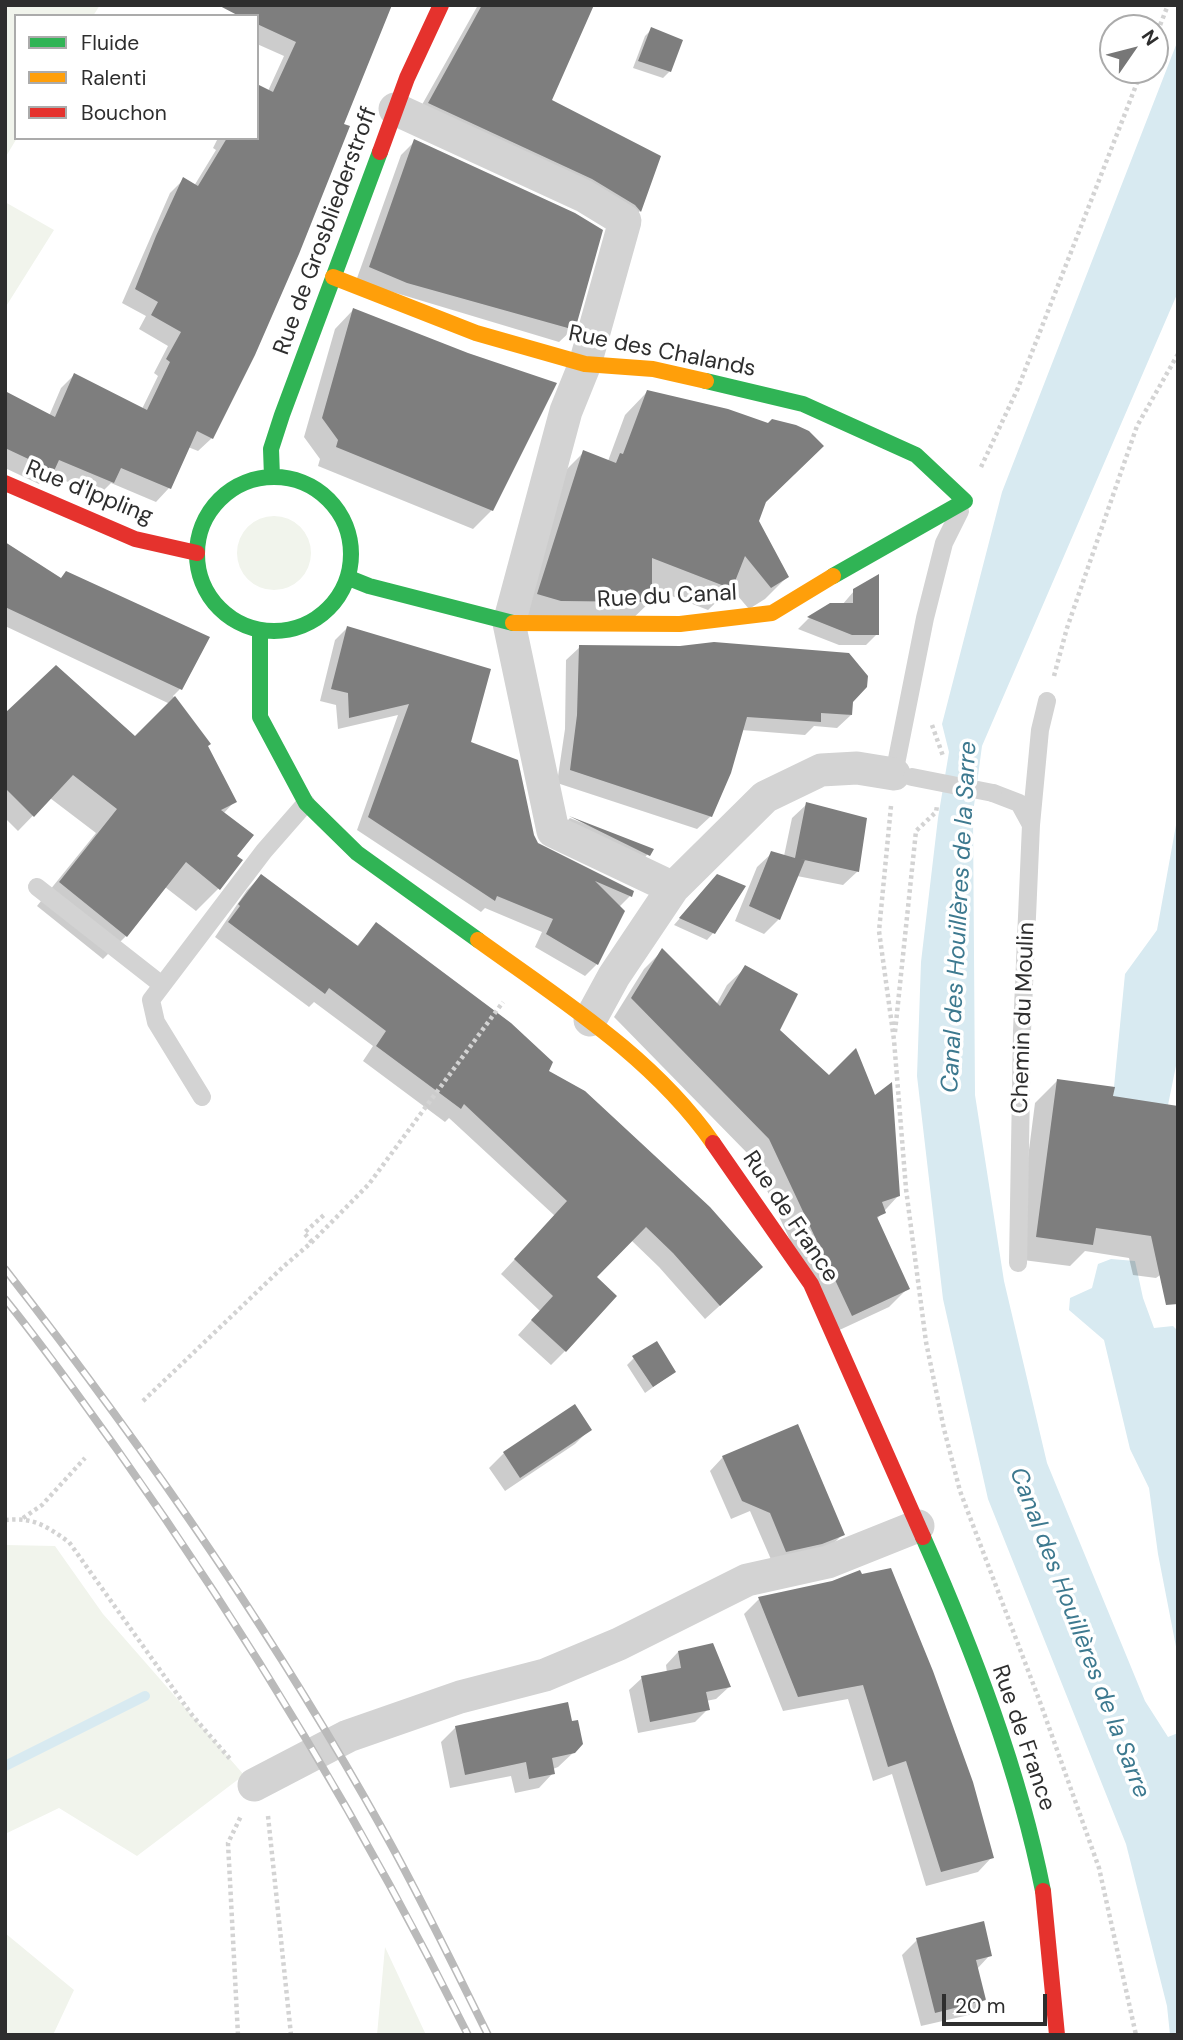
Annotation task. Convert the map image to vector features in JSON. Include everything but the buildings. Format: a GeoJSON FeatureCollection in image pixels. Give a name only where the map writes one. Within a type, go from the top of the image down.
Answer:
{"type":"FeatureCollection","features":[{"type":"Feature","properties":{"kind":"main road","name":"Rue de Grosbliederstroff"},"geometry":{"type":"LineString","coordinates":[[272,477],[271,449],[395,109],[442,5]]}},
{"type":"Feature","properties":{"kind":"main road","name":"Rue des Chalands"},"geometry":{"type":"LineString","coordinates":[[333,277],[476,333],[585,364],[653,369],[803,404],[916,456],[965,501]]}},
{"type":"Feature","properties":{"kind":"main road"},"geometry":{"type":"LineString","coordinates":[[272,477],[295,480],[316,489],[333,504],[345,524],[351,546],[349,578],[342,591],[327,610],[307,624],[284,631],[260,630],[235,620],[214,603],[201,579],[197,553],[204,522],[222,497],[250,481],[272,477]]}},
{"type":"Feature","properties":{"kind":"main road","name":"Rue d'Ippling"},"geometry":{"type":"LineString","coordinates":[[5,484],[135,539],[197,553]]}},
{"type":"Feature","properties":{"kind":"main road","name":"Rue du Canal"},"geometry":{"type":"LineString","coordinates":[[349,578],[369,586],[509,623],[680,624],[772,613],[965,501]]}},
{"type":"Feature","properties":{"kind":"main road","name":"Rue de France"},"geometry":{"type":"LineString","coordinates":[[260,630],[260,717],[306,803],[357,853],[590,1020],[656,1075],[706,1133],[811,1284],[948,1593],[999,1732],[1032,1835],[1045,1899],[1057,2035]]}},
{"type":"Feature","properties":{"kind":"street"},"geometry":{"type":"LineString","coordinates":[[395,109],[584,196],[625,221],[585,364],[566,411],[509,623],[553,831],[673,888]]}},
{"type":"Feature","properties":{"kind":"street"},"geometry":{"type":"LineString","coordinates":[[590,1020],[614,976],[673,888],[765,797],[821,770],[856,768],[903,776]]}},
{"type":"Feature","properties":{"kind":"street"},"geometry":{"type":"LineString","coordinates":[[259,1782],[348,1736],[460,1697],[545,1675],[619,1644],[747,1580],[828,1562],[918,1526]]}},
{"type":"Feature","properties":{"kind":"lane"},"geometry":{"type":"LineString","coordinates":[[965,501],[944,543],[925,618],[903,776],[993,793],[1019,803],[1031,825]]}},
{"type":"Feature","properties":{"kind":"lane","name":"Chemin du Moulin"},"geometry":{"type":"LineString","coordinates":[[1018,1263],[1031,825],[1040,730],[1047,701]]}},
{"type":"Feature","properties":{"kind":"lane"},"geometry":{"type":"LineString","coordinates":[[202,1097],[156,1022],[151,999],[264,850],[306,803]]}},
{"type":"Feature","properties":{"kind":"lane"},"geometry":{"type":"LineString","coordinates":[[37,887],[162,985]]}},
{"type":"Feature","properties":{"kind":"path"},"geometry":{"type":"LineString","coordinates":[[965,501],[1017,388],[1136,84]]}},
{"type":"Feature","properties":{"kind":"path"},"geometry":{"type":"LineString","coordinates":[[1047,701],[1067,628],[1137,426],[1178,354]]}},
{"type":"Feature","properties":{"kind":"path"},"geometry":{"type":"LineString","coordinates":[[903,776],[879,930],[894,1040],[906,1189],[926,1342],[960,1491],[1099,1868],[1136,2035]]}},
{"type":"Feature","properties":{"kind":"path"},"geometry":{"type":"LineString","coordinates":[[143,1401],[312,1242],[369,1184],[525,974]]}},
{"type":"Feature","properties":{"kind":"path"},"geometry":{"type":"LineString","coordinates":[[312,1242],[304,1233],[325,1214]]}},
{"type":"Feature","properties":{"kind":"path"},"geometry":{"type":"LineString","coordinates":[[23,1518],[42,1505],[85,1458]]}},
{"type":"Feature","properties":{"kind":"path"},"geometry":{"type":"LineString","coordinates":[[5,1520],[23,1518],[46,1525],[69,1542],[192,1715],[259,1782],[291,2035]]}},
{"type":"Feature","properties":{"kind":"path"},"geometry":{"type":"LineString","coordinates":[[238,2035],[229,1843],[259,1782]]}},
{"type":"Feature","properties":{"kind":"shaded area"},"geometry":{"type":"Polygon","coordinates":[[[5,5],[100,5],[94,14],[14,14],[16,140],[5,158],[5,5]]]}},
{"type":"Feature","properties":{"kind":"shaded area"},"geometry":{"type":"Polygon","coordinates":[[[5,202],[54,230],[5,308],[5,202]]]}},
{"type":"Feature","properties":{"kind":"shaded area"},"geometry":{"type":"Polygon","coordinates":[[[274,516],[288,519],[300,527],[308,539],[311,553],[308,567],[300,579],[288,587],[274,590],[260,587],[248,579],[240,567],[237,553],[240,539],[248,527],[260,519],[274,516]]]}},
{"type":"Feature","properties":{"kind":"shaded area"},"geometry":{"type":"Polygon","coordinates":[[[5,1545],[55,1546],[103,1614],[244,1775],[137,1856],[59,1808],[5,1834],[5,1545]]]}},
{"type":"Feature","properties":{"kind":"shaded area"},"geometry":{"type":"Polygon","coordinates":[[[5,1933],[74,1990],[53,2035],[5,2035],[5,1933]]]}},
{"type":"Feature","properties":{"kind":"shaded area"},"geometry":{"type":"Polygon","coordinates":[[[385,1947],[426,2035],[377,2035],[385,1947]]]}},
{"type":"Feature","properties":{"kind":"water","name":"Canal des Houillères de la Sarre"},"geometry":{"type":"Polygon","coordinates":[[[1178,40],[1178,292],[982,746],[973,813],[975,1095],[1004,1281],[1047,1463],[1145,1701],[1168,1737],[1178,1733],[1178,2035],[1170,2035],[1167,2006],[1126,1844],[988,1499],[943,1299],[917,1076],[921,962],[938,818],[949,752],[942,724],[1002,492],[1161,84],[1169,84],[1169,63],[1178,40]]]}},
{"type":"Feature","properties":{"kind":"water"},"geometry":{"type":"Polygon","coordinates":[[[1178,814],[1178,1056],[1168,1105],[1113,1097],[1125,974],[1157,930],[1178,814]]]}},
{"type":"Feature","properties":{"kind":"water"},"geometry":{"type":"Polygon","coordinates":[[[1111,1259],[1135,1261],[1143,1298],[1154,1328],[1173,1326],[1178,1331],[1178,1657],[1158,1554],[1149,1488],[1130,1449],[1104,1340],[1069,1310],[1070,1298],[1092,1288],[1098,1264],[1111,1259]]]}},
{"type":"Feature","properties":{"kind":"waterway"},"geometry":{"type":"LineString","coordinates":[[5,1766],[145,1696]]}},
{"type":"Feature","properties":{"kind":"railway"},"geometry":{"type":"LineString","coordinates":[[5,1269],[108,1405],[253,1614],[342,1758],[398,1857],[488,2035]]}},
{"type":"Feature","properties":{"kind":"railway"},"geometry":{"type":"LineString","coordinates":[[5,1299],[48,1354],[165,1518],[258,1661],[347,1808],[468,2035]]}},
{"type":"Feature","properties":{"kind":"traffic: fast"},"geometry":{"type":"LineString","coordinates":[[272,477],[271,449],[282,415],[380,152]]}},
{"type":"Feature","properties":{"kind":"traffic: fast"},"geometry":{"type":"LineString","coordinates":[[706,381],[803,404],[916,455],[965,501],[833,576]]}},
{"type":"Feature","properties":{"kind":"traffic: fast"},"geometry":{"type":"LineString","coordinates":[[274,477],[303,483],[328,500],[345,525],[351,554],[345,583],[328,608],[303,625],[274,631],[245,625],[220,608],[203,583],[197,554],[203,525],[220,500],[245,483],[274,477]]}},
{"type":"Feature","properties":{"kind":"traffic: fast"},"geometry":{"type":"LineString","coordinates":[[349,578],[369,586],[513,623]]}},
{"type":"Feature","properties":{"kind":"traffic: fast"},"geometry":{"type":"LineString","coordinates":[[260,630],[260,717],[306,803],[357,853],[478,940]]}},
{"type":"Feature","properties":{"kind":"traffic: fast"},"geometry":{"type":"LineString","coordinates":[[923,1537],[993,1711],[1021,1801],[1043,1891]]}},
{"type":"Feature","properties":{"kind":"traffic: slow"},"geometry":{"type":"LineString","coordinates":[[333,277],[476,333],[585,364],[653,369],[706,381]]}},
{"type":"Feature","properties":{"kind":"traffic: slow"},"geometry":{"type":"LineString","coordinates":[[513,623],[680,624],[772,613],[833,576]]}},
{"type":"Feature","properties":{"kind":"traffic: slow"},"geometry":{"type":"LineString","coordinates":[[478,940],[573,1008],[634,1057],[663,1083],[713,1143]]}},
{"type":"Feature","properties":{"kind":"traffic: jam"},"geometry":{"type":"LineString","coordinates":[[380,152],[407,78],[441,5]]}},
{"type":"Feature","properties":{"kind":"traffic: jam"},"geometry":{"type":"LineString","coordinates":[[5,483],[135,539],[197,553]]}},
{"type":"Feature","properties":{"kind":"traffic: jam"},"geometry":{"type":"LineString","coordinates":[[713,1143],[811,1284],[923,1537]]}},
{"type":"Feature","properties":{"kind":"traffic: jam"},"geometry":{"type":"LineString","coordinates":[[1043,1891],[1057,2035]]}}]}
